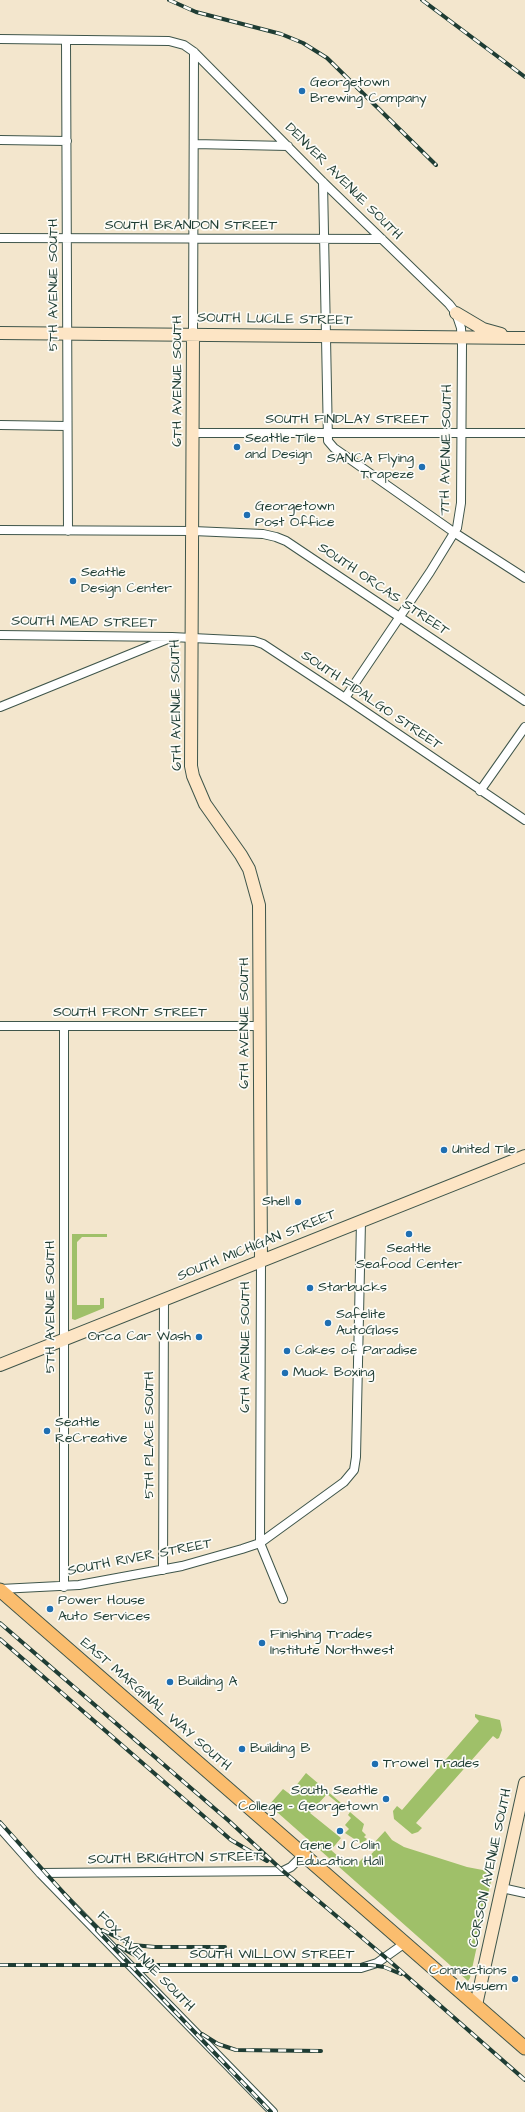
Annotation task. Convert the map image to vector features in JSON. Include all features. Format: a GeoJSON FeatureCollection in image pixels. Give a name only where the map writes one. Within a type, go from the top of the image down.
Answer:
{"type":"FeatureCollection","features":[{"type":"Feature","properties":{"kind":"main road","name":"EAST MARGINAL WAY SOUTH"},"geometry":{"type":"LineString","coordinates":[[0,1590],[525,2048]]}},
{"type":"Feature","properties":{"kind":"street","name":"DENVER AVENUE SOUTH"},"geometry":{"type":"LineString","coordinates":[[0,39],[169,41],[184,45],[194,52],[323,182],[449,304],[456,313],[461,328],[462,338]]}},
{"type":"Feature","properties":{"kind":"street","name":"5TH AVENUE SOUTH"},"geometry":{"type":"LineString","coordinates":[[66,40],[68,531]]}},
{"type":"Feature","properties":{"kind":"street","name":"6TH AVENUE SOUTH"},"geometry":{"type":"LineString","coordinates":[[194,52],[191,766],[193,776],[204,804],[242,856],[256,889],[260,918],[260,1543],[283,1599]]}},
{"type":"Feature","properties":{"kind":"street"},"geometry":{"type":"LineString","coordinates":[[0,140],[67,141]]}},
{"type":"Feature","properties":{"kind":"street"},"geometry":{"type":"LineString","coordinates":[[194,144],[288,146]]}},
{"type":"Feature","properties":{"kind":"street"},"geometry":{"type":"LineString","coordinates":[[323,182],[326,434],[330,445],[456,533],[525,578]]}},
{"type":"Feature","properties":{"kind":"street","name":"SOUTH BRANDON STREET"},"geometry":{"type":"LineString","coordinates":[[0,238],[382,239]]}},
{"type":"Feature","properties":{"kind":"street"},"geometry":{"type":"LineString","coordinates":[[456,313],[483,329],[523,338]]}},
{"type":"Feature","properties":{"kind":"street","name":"SOUTH LUCILE STREET"},"geometry":{"type":"LineString","coordinates":[[0,333],[523,338]]}},
{"type":"Feature","properties":{"kind":"street","name":"7TH AVENUE SOUTH"},"geometry":{"type":"LineString","coordinates":[[345,698],[456,533],[461,503],[462,338]]}},
{"type":"Feature","properties":{"kind":"street"},"geometry":{"type":"LineString","coordinates":[[0,425],[67,426]]}},
{"type":"Feature","properties":{"kind":"street","name":"SOUTH FINDLAY STREET"},"geometry":{"type":"LineString","coordinates":[[193,433],[525,433]]}},
{"type":"Feature","properties":{"kind":"street","name":"SOUTH ORCAS STREET"},"geometry":{"type":"LineString","coordinates":[[0,530],[193,531],[264,534],[286,541],[525,701]]}},
{"type":"Feature","properties":{"kind":"street","name":"SOUTH MEAD STREET"},"geometry":{"type":"LineString","coordinates":[[0,635],[191,638]]}},
{"type":"Feature","properties":{"kind":"street"},"geometry":{"type":"LineString","coordinates":[[0,707],[172,637]]}},
{"type":"Feature","properties":{"kind":"street","name":"SOUTH FIDALGO STREET"},"geometry":{"type":"LineString","coordinates":[[191,638],[246,640],[263,644],[525,820]]}},
{"type":"Feature","properties":{"kind":"street"},"geometry":{"type":"LineString","coordinates":[[480,791],[525,727]]}},
{"type":"Feature","properties":{"kind":"street","name":"SOUTH FRONT STREET"},"geometry":{"type":"LineString","coordinates":[[0,1026],[260,1026]]}},
{"type":"Feature","properties":{"kind":"street","name":"5TH AVENUE SOUTH"},"geometry":{"type":"LineString","coordinates":[[64,1026],[64,1587]]}},
{"type":"Feature","properties":{"kind":"street","name":"SOUTH MICHIGAN STREET"},"geometry":{"type":"LineString","coordinates":[[0,1365],[525,1156]]}},
{"type":"Feature","properties":{"kind":"street","name":"SOUTH RIVER STREET"},"geometry":{"type":"LineString","coordinates":[[0,1590],[64,1587],[163,1570],[212,1558],[260,1543],[344,1482],[354,1470],[358,1423],[360,1221]]}},
{"type":"Feature","properties":{"kind":"street","name":"5TH PLACE SOUTH"},"geometry":{"type":"LineString","coordinates":[[163,1570],[164,1299]]}},
{"type":"Feature","properties":{"kind":"street","name":"CORSON AVENUE SOUTH"},"geometry":{"type":"LineString","coordinates":[[476,2006],[525,1783]]}},
{"type":"Feature","properties":{"kind":"street","name":"FOX AVENUE SOUTH"},"geometry":{"type":"LineString","coordinates":[[0,1828],[40,1873],[273,2112]]}},
{"type":"Feature","properties":{"kind":"street","name":"SOUTH BRIGHTON STREET"},"geometry":{"type":"LineString","coordinates":[[40,1873],[282,1871],[291,1867],[303,1855]]}},
{"type":"Feature","properties":{"kind":"street"},"geometry":{"type":"LineString","coordinates":[[502,1888],[525,1893]]}},
{"type":"Feature","properties":{"kind":"street","name":"SOUTH WILLOW STREET"},"geometry":{"type":"LineString","coordinates":[[133,1968],[361,1968],[377,1963],[405,1943]]}},
{"type":"Feature","properties":{"kind":"green space"},"geometry":{"type":"Polygon","coordinates":[[[72,1234],[107,1234],[107,1237],[82,1237],[77,1242],[77,1305],[100,1305],[100,1298],[104,1298],[104,1308],[75,1320],[72,1319],[72,1234]]]}},
{"type":"Feature","properties":{"kind":"green space"},"geometry":{"type":"Polygon","coordinates":[[[475,1714],[500,1720],[502,1730],[499,1738],[497,1739],[493,1736],[416,1823],[422,1828],[418,1832],[412,1834],[394,1819],[393,1811],[397,1806],[402,1810],[479,1721],[475,1717],[475,1714]]]}},
{"type":"Feature","properties":{"kind":"green space"},"geometry":{"type":"Polygon","coordinates":[[[306,1773],[347,1808],[346,1810],[327,1794],[310,1813],[341,1838],[331,1850],[349,1866],[354,1862],[357,1864],[363,1858],[366,1860],[375,1850],[371,1846],[385,1831],[392,1840],[404,1847],[467,1867],[493,1872],[470,1978],[468,1981],[269,1805],[283,1789],[291,1795],[297,1788],[295,1787],[306,1773]]]}},
{"type":"Feature","properties":{"kind":"green space"},"geometry":{"type":"Polygon","coordinates":[[[350,1812],[364,1824],[362,1831],[366,1835],[364,1837],[367,1839],[362,1844],[345,1833],[349,1829],[345,1825],[351,1818],[348,1815],[350,1812]]]}},
{"type":"Feature","properties":{"kind":"railway"},"geometry":{"type":"LineString","coordinates":[[169,0],[196,12],[281,34],[303,43],[327,58],[436,165]]}},
{"type":"Feature","properties":{"kind":"railway"},"geometry":{"type":"LineString","coordinates":[[422,0],[525,77]]}},
{"type":"Feature","properties":{"kind":"railway"},"geometry":{"type":"LineString","coordinates":[[0,1623],[229,1821],[283,1871],[385,1957],[525,2080]]}},
{"type":"Feature","properties":{"kind":"railway"},"geometry":{"type":"LineString","coordinates":[[0,1639],[231,1840],[267,1861]]}},
{"type":"Feature","properties":{"kind":"railway"},"geometry":{"type":"LineString","coordinates":[[0,1822],[78,1909],[101,1932]]}},
{"type":"Feature","properties":{"kind":"railway"},"geometry":{"type":"LineString","coordinates":[[97,1930],[271,2112]]}},
{"type":"Feature","properties":{"kind":"railway"},"geometry":{"type":"LineString","coordinates":[[102,1930],[133,1945],[155,1947],[225,1947]]}},
{"type":"Feature","properties":{"kind":"railway"},"geometry":{"type":"LineString","coordinates":[[118,1946],[142,1959],[152,1961]]}},
{"type":"Feature","properties":{"kind":"railway"},"geometry":{"type":"LineString","coordinates":[[0,1965],[371,1965],[384,1967],[401,1974]]}},
{"type":"Feature","properties":{"kind":"railway"},"geometry":{"type":"LineString","coordinates":[[202,2034],[218,2044],[236,2050],[321,2051]]}},
{"type":"Feature","properties":{"kind":"place","name":"Georgetown Brewing Company"},"geometry":{"type":"Point","coordinates":[302,91]}},
{"type":"Feature","properties":{"kind":"place","name":"Seattle Tile and Design"},"geometry":{"type":"Point","coordinates":[237,447]}},
{"type":"Feature","properties":{"kind":"place","name":"SANCA Flying Trapeze"},"geometry":{"type":"Point","coordinates":[422,467]}},
{"type":"Feature","properties":{"kind":"place","name":"Georgetown Post Office"},"geometry":{"type":"Point","coordinates":[247,515]}},
{"type":"Feature","properties":{"kind":"place","name":"Seattle Design Center"},"geometry":{"type":"Point","coordinates":[73,581]}},
{"type":"Feature","properties":{"kind":"place","name":"United Tile"},"geometry":{"type":"Point","coordinates":[444,1150]}},
{"type":"Feature","properties":{"kind":"place","name":"Shell"},"geometry":{"type":"Point","coordinates":[298,1202]}},
{"type":"Feature","properties":{"kind":"place","name":"Seattle Seafood Center"},"geometry":{"type":"Point","coordinates":[409,1234]}},
{"type":"Feature","properties":{"kind":"place","name":"Starbucks"},"geometry":{"type":"Point","coordinates":[310,1288]}},
{"type":"Feature","properties":{"kind":"place","name":"Safelite AutoGlass"},"geometry":{"type":"Point","coordinates":[328,1323]}},
{"type":"Feature","properties":{"kind":"place","name":"Orca Car Wash"},"geometry":{"type":"Point","coordinates":[199,1337]}},
{"type":"Feature","properties":{"kind":"place","name":"Cakes of Paradise"},"geometry":{"type":"Point","coordinates":[287,1351]}},
{"type":"Feature","properties":{"kind":"place","name":"Muok Boxing"},"geometry":{"type":"Point","coordinates":[285,1373]}},
{"type":"Feature","properties":{"kind":"place","name":"Seattle ReCreative"},"geometry":{"type":"Point","coordinates":[47,1431]}},
{"type":"Feature","properties":{"kind":"place","name":"Power House Auto Services"},"geometry":{"type":"Point","coordinates":[50,1609]}},
{"type":"Feature","properties":{"kind":"place","name":"Finishing Trades Institute Northwest"},"geometry":{"type":"Point","coordinates":[262,1643]}},
{"type":"Feature","properties":{"kind":"place","name":"Building A"},"geometry":{"type":"Point","coordinates":[170,1682]}},
{"type":"Feature","properties":{"kind":"place","name":"Building B"},"geometry":{"type":"Point","coordinates":[242,1749]}},
{"type":"Feature","properties":{"kind":"place","name":"Trowel Trades"},"geometry":{"type":"Point","coordinates":[375,1764]}},
{"type":"Feature","properties":{"kind":"place","name":"South Seattle College - Georgetown"},"geometry":{"type":"Point","coordinates":[386,1799]}},
{"type":"Feature","properties":{"kind":"place","name":"Gene J Colin Education Hall"},"geometry":{"type":"Point","coordinates":[340,1831]}},
{"type":"Feature","properties":{"kind":"place","name":"Connections Musuem"},"geometry":{"type":"Point","coordinates":[515,1979]}}]}
